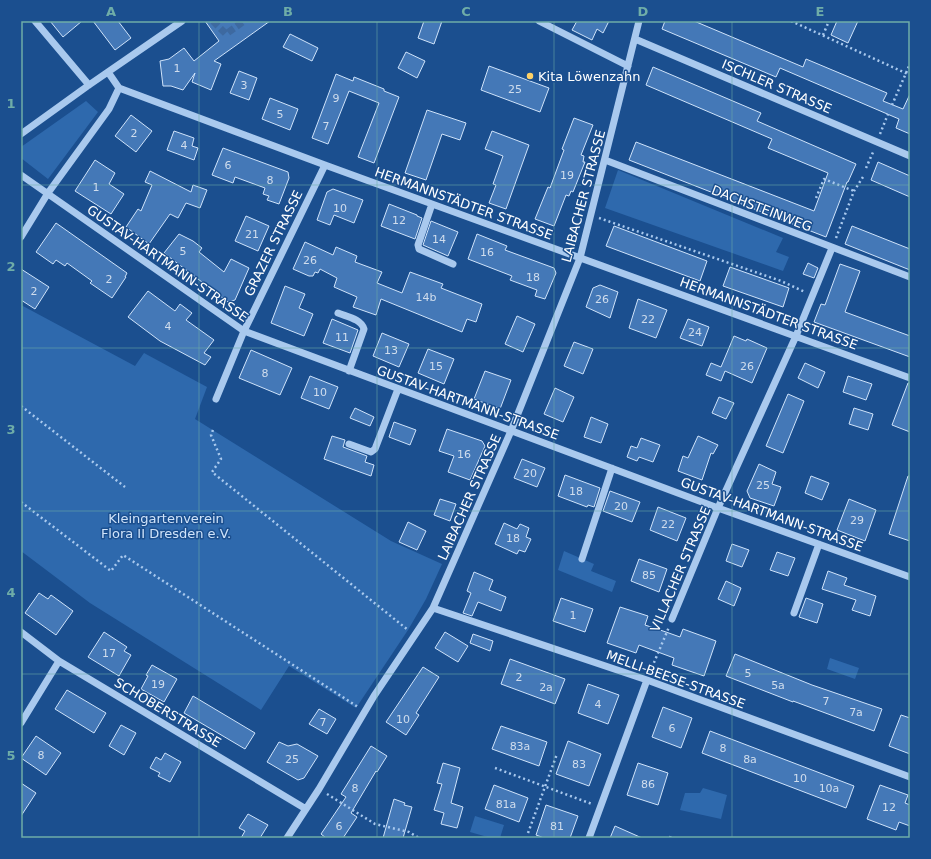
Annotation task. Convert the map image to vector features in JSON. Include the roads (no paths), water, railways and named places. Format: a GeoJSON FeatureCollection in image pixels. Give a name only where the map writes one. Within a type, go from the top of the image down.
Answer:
{"type":"FeatureCollection","features":[{"type":"Feature","properties":{"kind":"street"},"geometry":{"type":"LineString","coordinates":[[35,21],[89,85]]}},
{"type":"Feature","properties":{"kind":"street"},"geometry":{"type":"LineString","coordinates":[[21,134],[182,21]]}},
{"type":"Feature","properties":{"kind":"street"},"geometry":{"type":"LineString","coordinates":[[539,21],[628,66]]}},
{"type":"Feature","properties":{"kind":"street","name":"LAIBACHER STRASSE"},"geometry":{"type":"LineString","coordinates":[[287,838],[319,789],[365,711],[433,608],[511,431],[580,258],[639,21]]}},
{"type":"Feature","properties":{"kind":"street","name":"ISCHLER STRASSE"},"geometry":{"type":"LineString","coordinates":[[635,39],[910,156]]}},
{"type":"Feature","properties":{"kind":"street"},"geometry":{"type":"LineString","coordinates":[[21,237],[48,194],[109,109],[119,88],[108,72]]}},
{"type":"Feature","properties":{"kind":"street","name":"HERMANNSTÄDTER STRASSE"},"geometry":{"type":"LineString","coordinates":[[119,88],[324,165],[910,378]]}},
{"type":"Feature","properties":{"kind":"street","name":"DACHSTEINWEG"},"geometry":{"type":"LineString","coordinates":[[605,160],[910,277]]}},
{"type":"Feature","properties":{"kind":"street","name":"GRAZER STRASSE"},"geometry":{"type":"LineString","coordinates":[[216,399],[244,331],[324,165]]}},
{"type":"Feature","properties":{"kind":"street","name":"GUSTAV-HARTMANN-STRASSE"},"geometry":{"type":"LineString","coordinates":[[21,175],[244,331],[718,508],[910,577]]}},
{"type":"Feature","properties":{"kind":"street"},"geometry":{"type":"LineString","coordinates":[[432,204],[418,245],[419,250],[453,264]]}},
{"type":"Feature","properties":{"kind":"street","name":"VILLACHER STRASSE"},"geometry":{"type":"LineString","coordinates":[[672,619],[718,508],[796,336],[832,248]]}},
{"type":"Feature","properties":{"kind":"street"},"geometry":{"type":"LineString","coordinates":[[338,313],[359,321],[364,329],[349,371]]}},
{"type":"Feature","properties":{"kind":"street"},"geometry":{"type":"LineString","coordinates":[[349,444],[371,452],[375,449],[398,389]]}},
{"type":"Feature","properties":{"kind":"street"},"geometry":{"type":"LineString","coordinates":[[582,559],[612,468]]}},
{"type":"Feature","properties":{"kind":"street"},"geometry":{"type":"LineString","coordinates":[[794,613],[819,544]]}},
{"type":"Feature","properties":{"kind":"street","name":"MELLI-BEESE-STRASSE"},"geometry":{"type":"LineString","coordinates":[[433,608],[647,680],[910,777]]}},
{"type":"Feature","properties":{"kind":"street","name":"SCHOBERSTRASSE"},"geometry":{"type":"LineString","coordinates":[[21,632],[60,661],[306,809]]}},
{"type":"Feature","properties":{"kind":"street"},"geometry":{"type":"LineString","coordinates":[[21,723],[60,661]]}},
{"type":"Feature","properties":{"kind":"street"},"geometry":{"type":"LineString","coordinates":[[589,838],[647,680]]}},
{"type":"Feature","properties":{"kind":"tunnel"},"geometry":{"type":"LineString","coordinates":[[213,21],[226,34],[244,21]]}},
{"type":"Feature","properties":{"kind":"place","name":"Kita Löwenzahn"},"geometry":{"type":"Point","coordinates":[530,76]}},
{"type":"Feature","properties":{"kind":"park label","name":"Kleingartenverein Flora II Dresden e.V."},"geometry":{"type":"Point","coordinates":[166,526]}}]}
